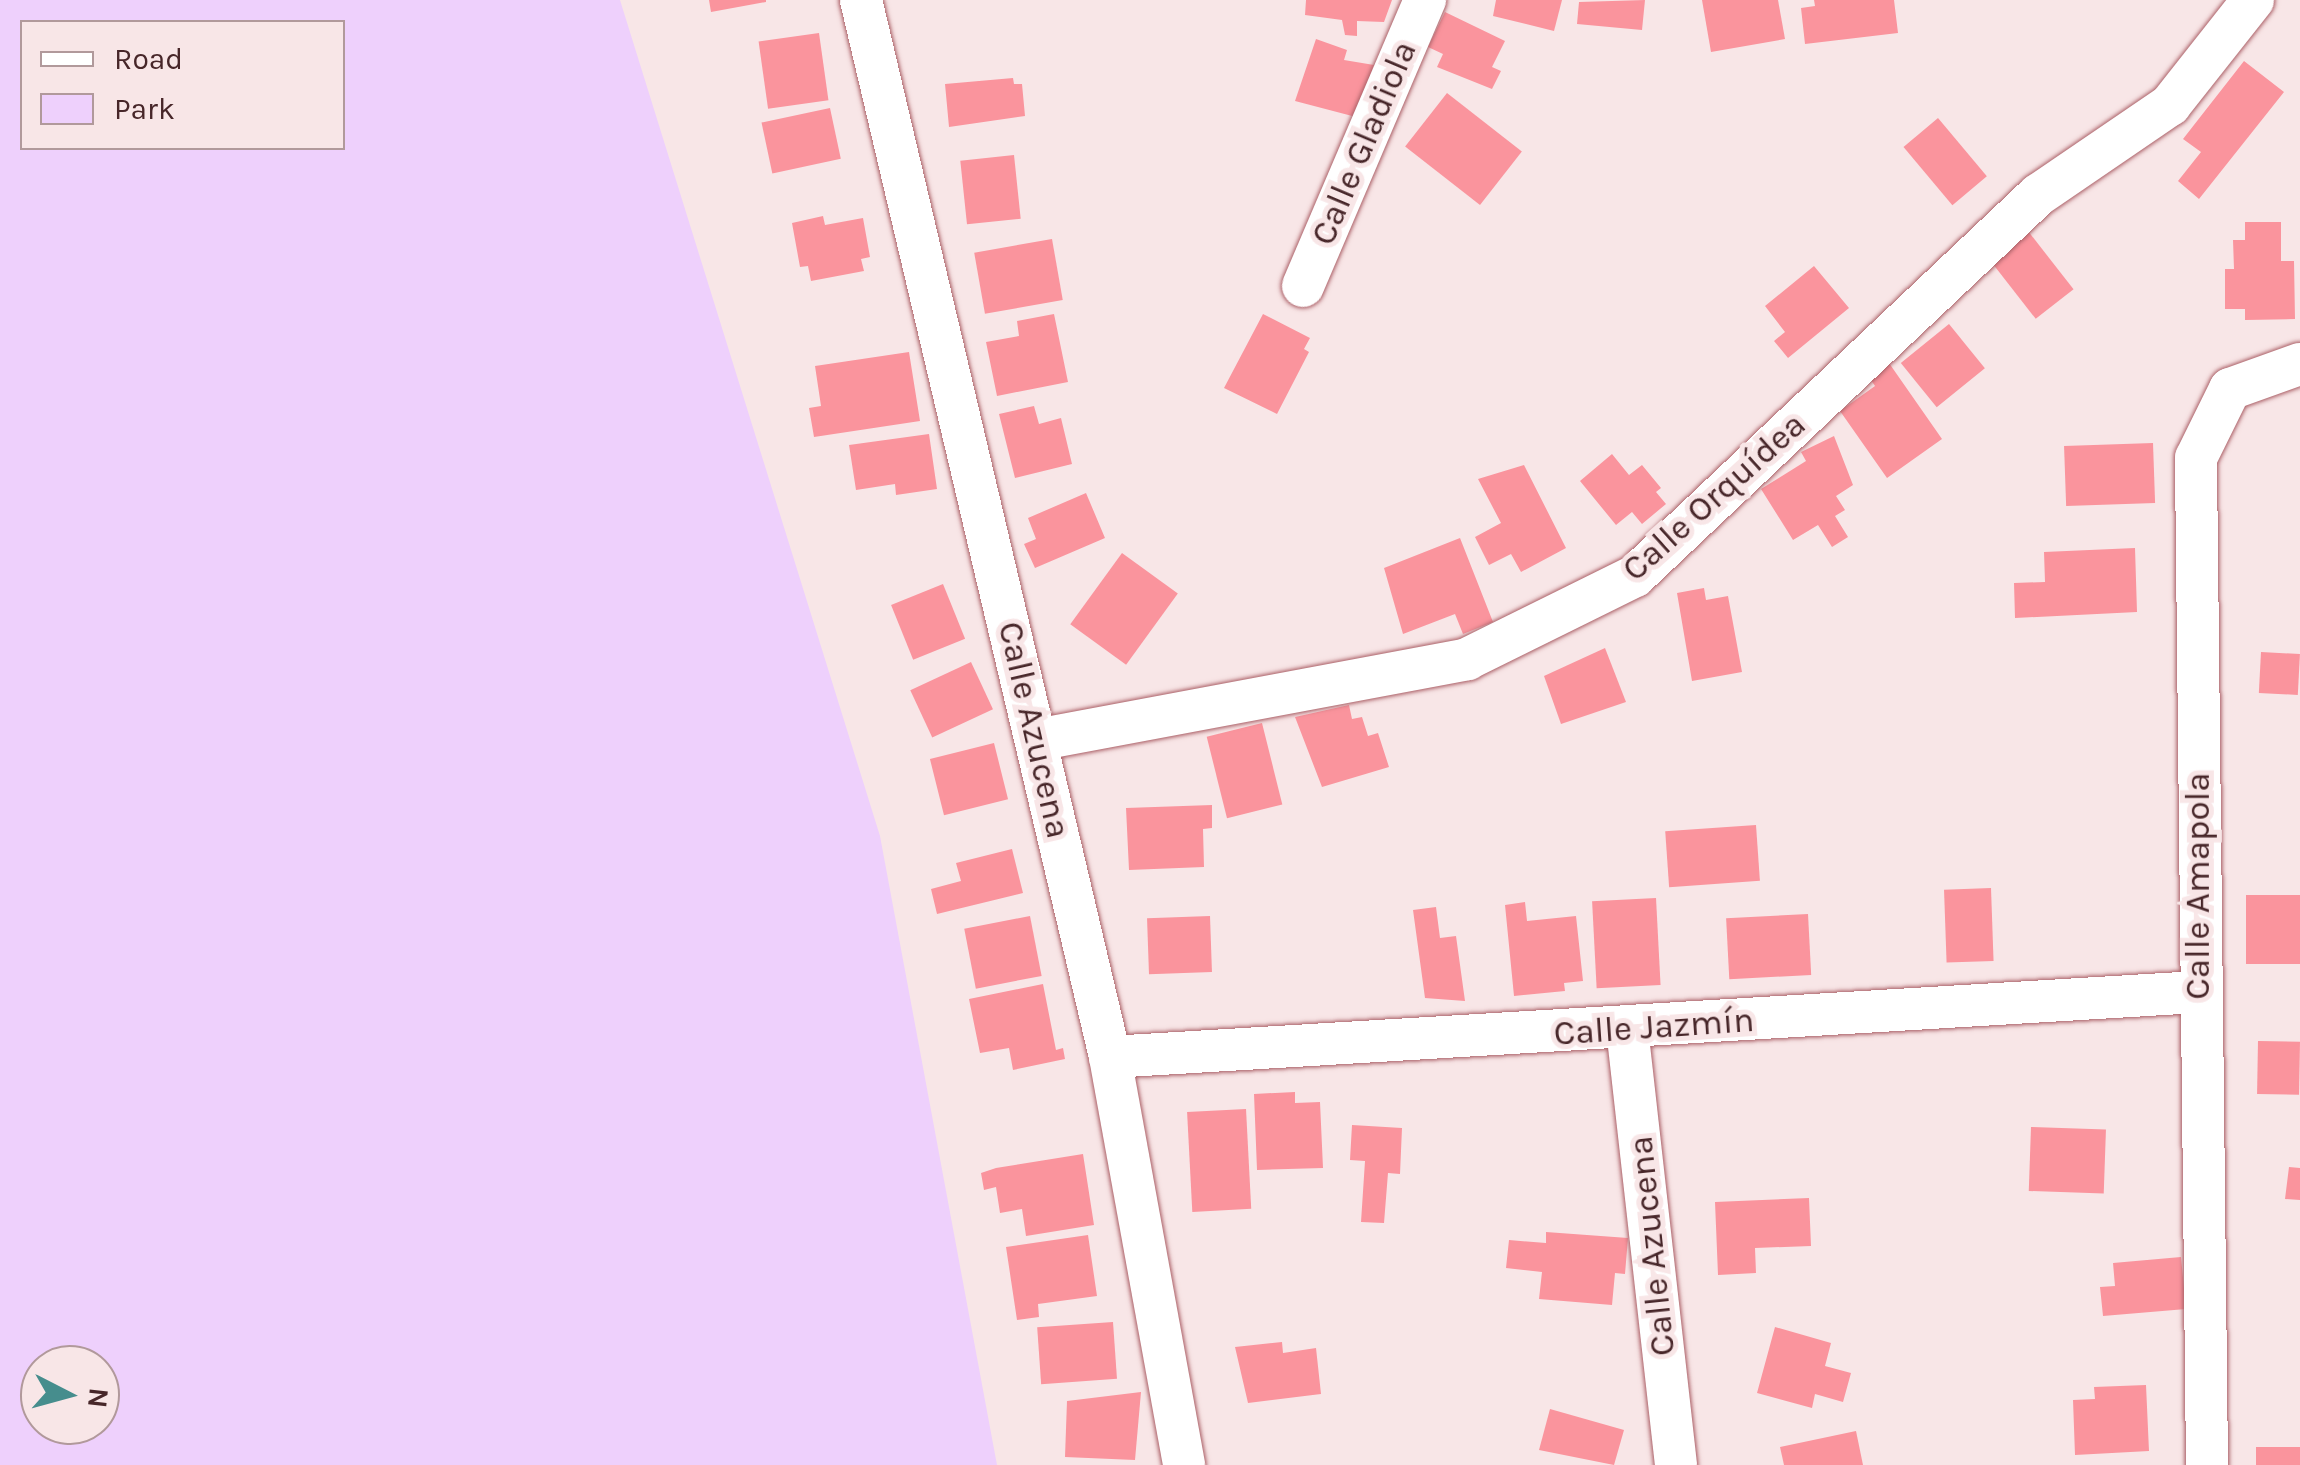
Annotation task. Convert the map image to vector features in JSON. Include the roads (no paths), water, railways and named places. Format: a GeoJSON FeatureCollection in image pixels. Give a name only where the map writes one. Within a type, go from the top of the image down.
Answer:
{"type":"FeatureCollection","features":[{"type":"Feature","properties":{"kind":"street","name":"Calle Azucena"},"geometry":{"type":"LineString","coordinates":[[861,0],[1110,1057],[1184,1465]]}},
{"type":"Feature","properties":{"kind":"street","name":"Calle Gladiola"},"geometry":{"type":"LineString","coordinates":[[1303,286],[1425,0]]}},
{"type":"Feature","properties":{"kind":"street","name":"Calle Orquídea"},"geometry":{"type":"LineString","coordinates":[[1036,740],[1466,659],[1635,576],[2038,195],[2170,105],[2253,0]]}},
{"type":"Feature","properties":{"kind":"street","name":"Calle Amapola"},"geometry":{"type":"LineString","coordinates":[[2208,1465],[2198,992],[2196,458],[2230,388],[2300,364]]}},
{"type":"Feature","properties":{"kind":"street","name":"Calle Jazmín"},"geometry":{"type":"LineString","coordinates":[[1110,1057],[2198,992]]}},
{"type":"Feature","properties":{"kind":"street","name":"Calle Azucena"},"geometry":{"type":"LineString","coordinates":[[1627,1028],[1676,1465]]}}]}
